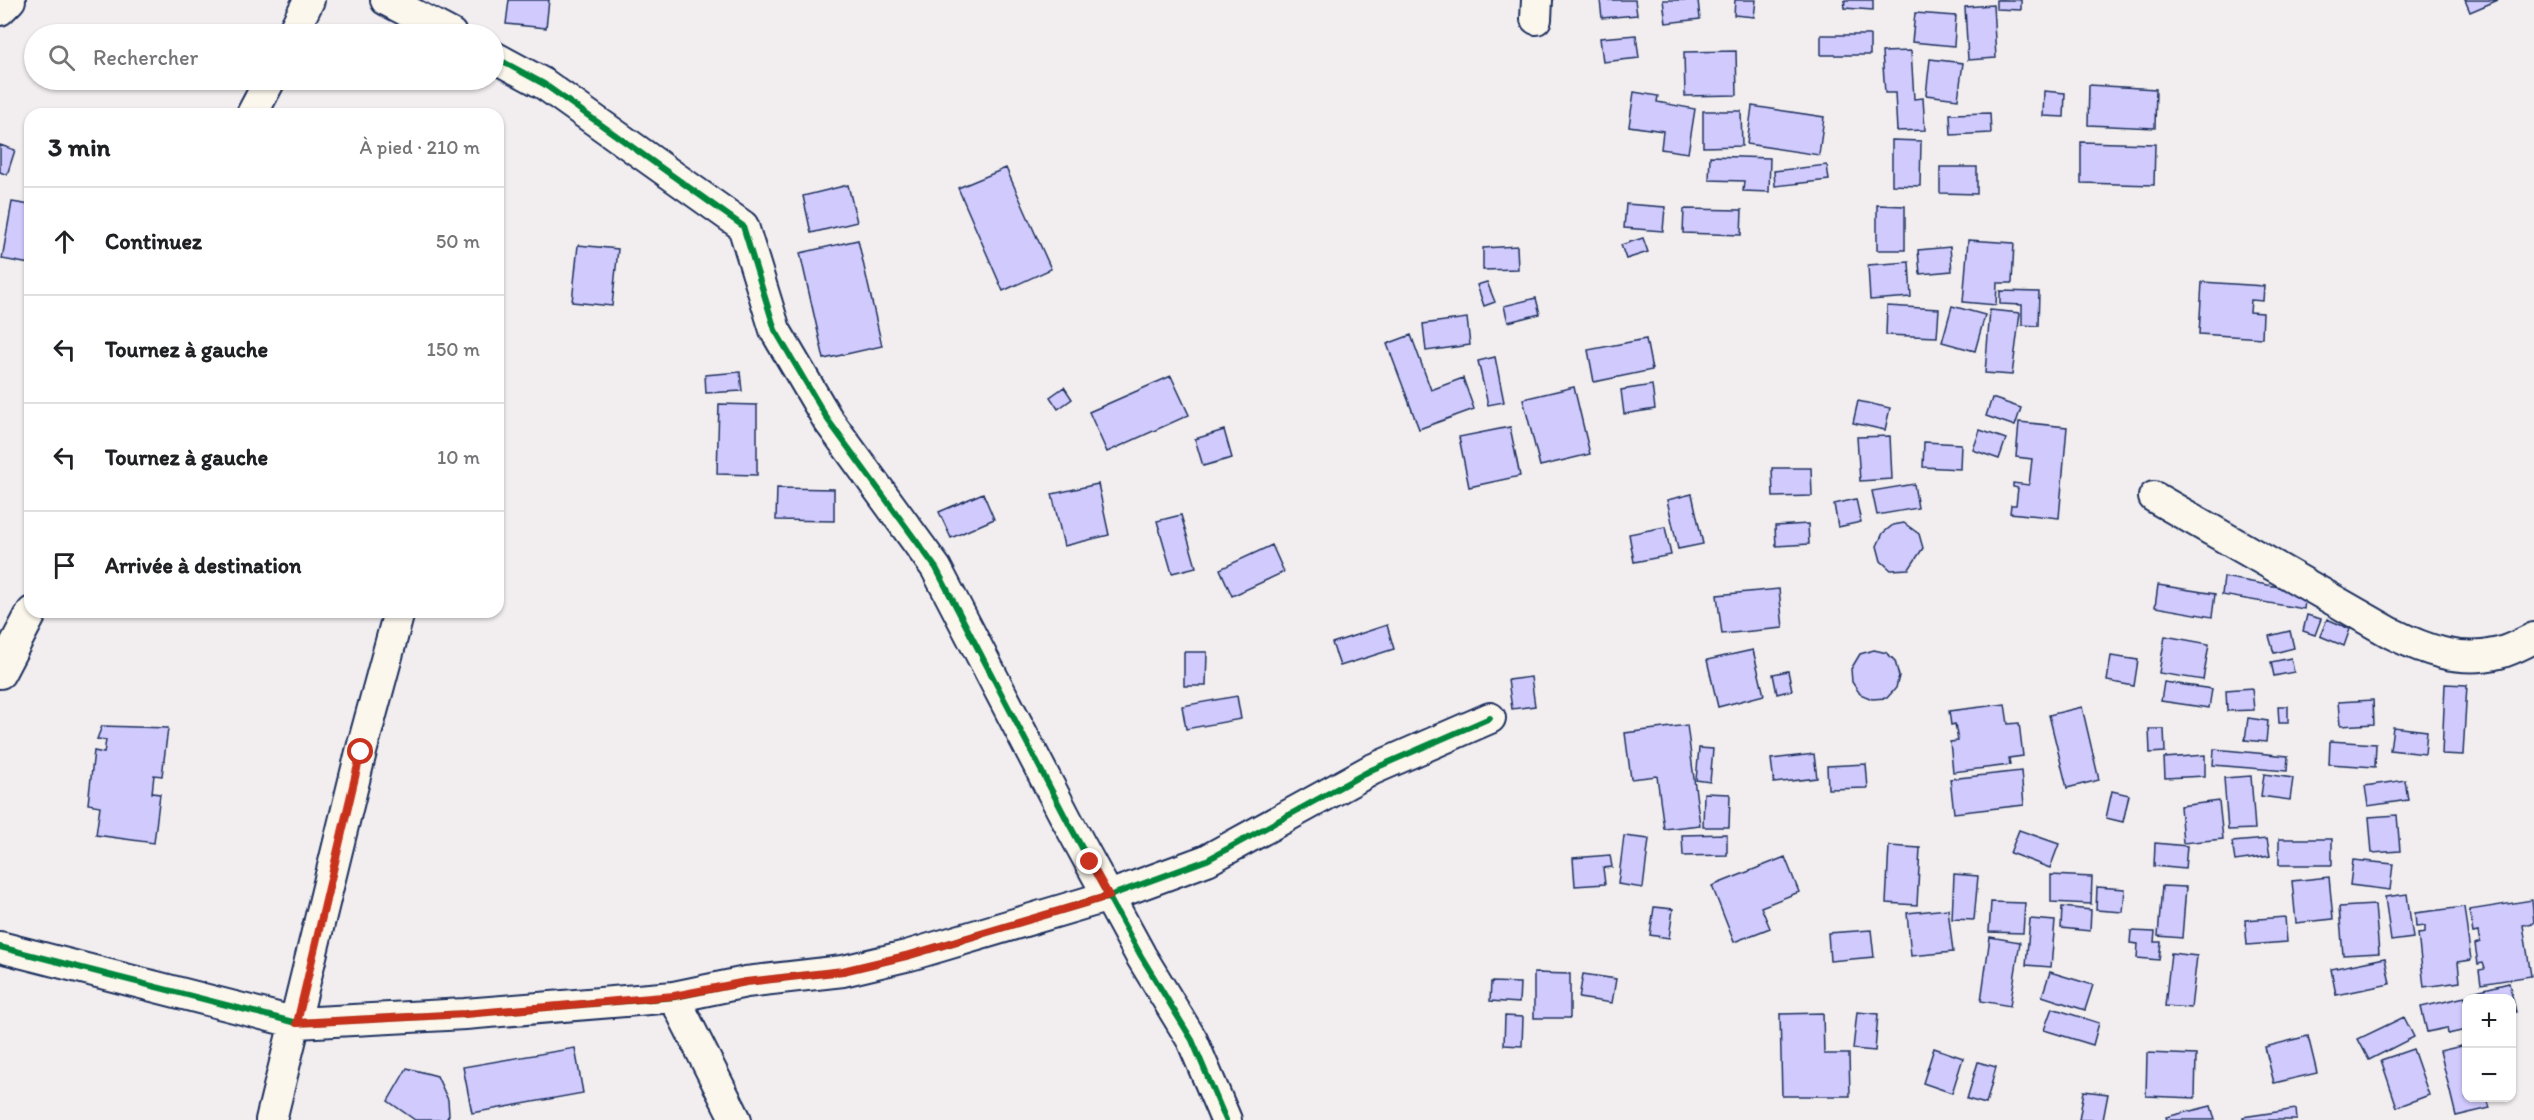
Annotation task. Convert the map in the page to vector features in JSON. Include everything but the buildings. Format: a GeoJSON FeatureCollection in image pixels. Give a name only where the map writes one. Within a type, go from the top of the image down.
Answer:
{"type":"FeatureCollection","features":[{"type":"Feature","properties":{"kind":"street"},"geometry":{"type":"LineString","coordinates":[[0,10],[10,0]]}},
{"type":"Feature","properties":{"kind":"street"},"geometry":{"type":"LineString","coordinates":[[297,24],[309,0]]}},
{"type":"Feature","properties":{"kind":"street"},"geometry":{"type":"LineString","coordinates":[[386,0],[432,24]]}},
{"type":"Feature","properties":{"kind":"street"},"geometry":{"type":"LineString","coordinates":[[504,62],[544,84],[743,225],[775,330],[828,420],[936,568],[1109,896],[1192,1040],[1226,1120]]}},
{"type":"Feature","properties":{"kind":"street"},"geometry":{"type":"LineString","coordinates":[[255,108],[265,90]]}},
{"type":"Feature","properties":{"kind":"street"},"geometry":{"type":"LineString","coordinates":[[2154,497],[2391,633],[2428,651],[2458,656],[2499,653],[2534,638]]}},
{"type":"Feature","properties":{"kind":"street"},"geometry":{"type":"LineString","coordinates":[[0,673],[29,618]]}},
{"type":"Feature","properties":{"kind":"street"},"geometry":{"type":"LineString","coordinates":[[271,1120],[297,1023],[361,752],[397,618]]}},
{"type":"Feature","properties":{"kind":"street"},"geometry":{"type":"LineString","coordinates":[[0,947],[297,1023],[465,1014],[674,996],[746,982],[843,971],[875,964],[1109,896],[1207,860],[1371,770],[1490,718]]}},
{"type":"Feature","properties":{"kind":"street"},"geometry":{"type":"LineString","coordinates":[[674,996],[736,1120]]}},
{"type":"Feature","properties":{"kind":"cycle path"},"geometry":{"type":"LineString","coordinates":[[504,62],[544,84],[743,226],[775,330],[828,420],[936,568],[1068,822],[1141,956],[1192,1040],[1226,1120]]}},
{"type":"Feature","properties":{"kind":"cycle path"},"geometry":{"type":"LineString","coordinates":[[0,947],[297,1023],[465,1014],[674,997],[746,982],[843,971],[910,955],[1109,896],[1207,860],[1371,770],[1490,718]]}},
{"type":"Feature","properties":{"kind":"route"},"geometry":{"type":"LineString","coordinates":[[361,752],[297,1023],[465,1014],[674,996],[746,982],[843,971],[910,955],[998,927],[1109,896],[1090,862]]}}]}
